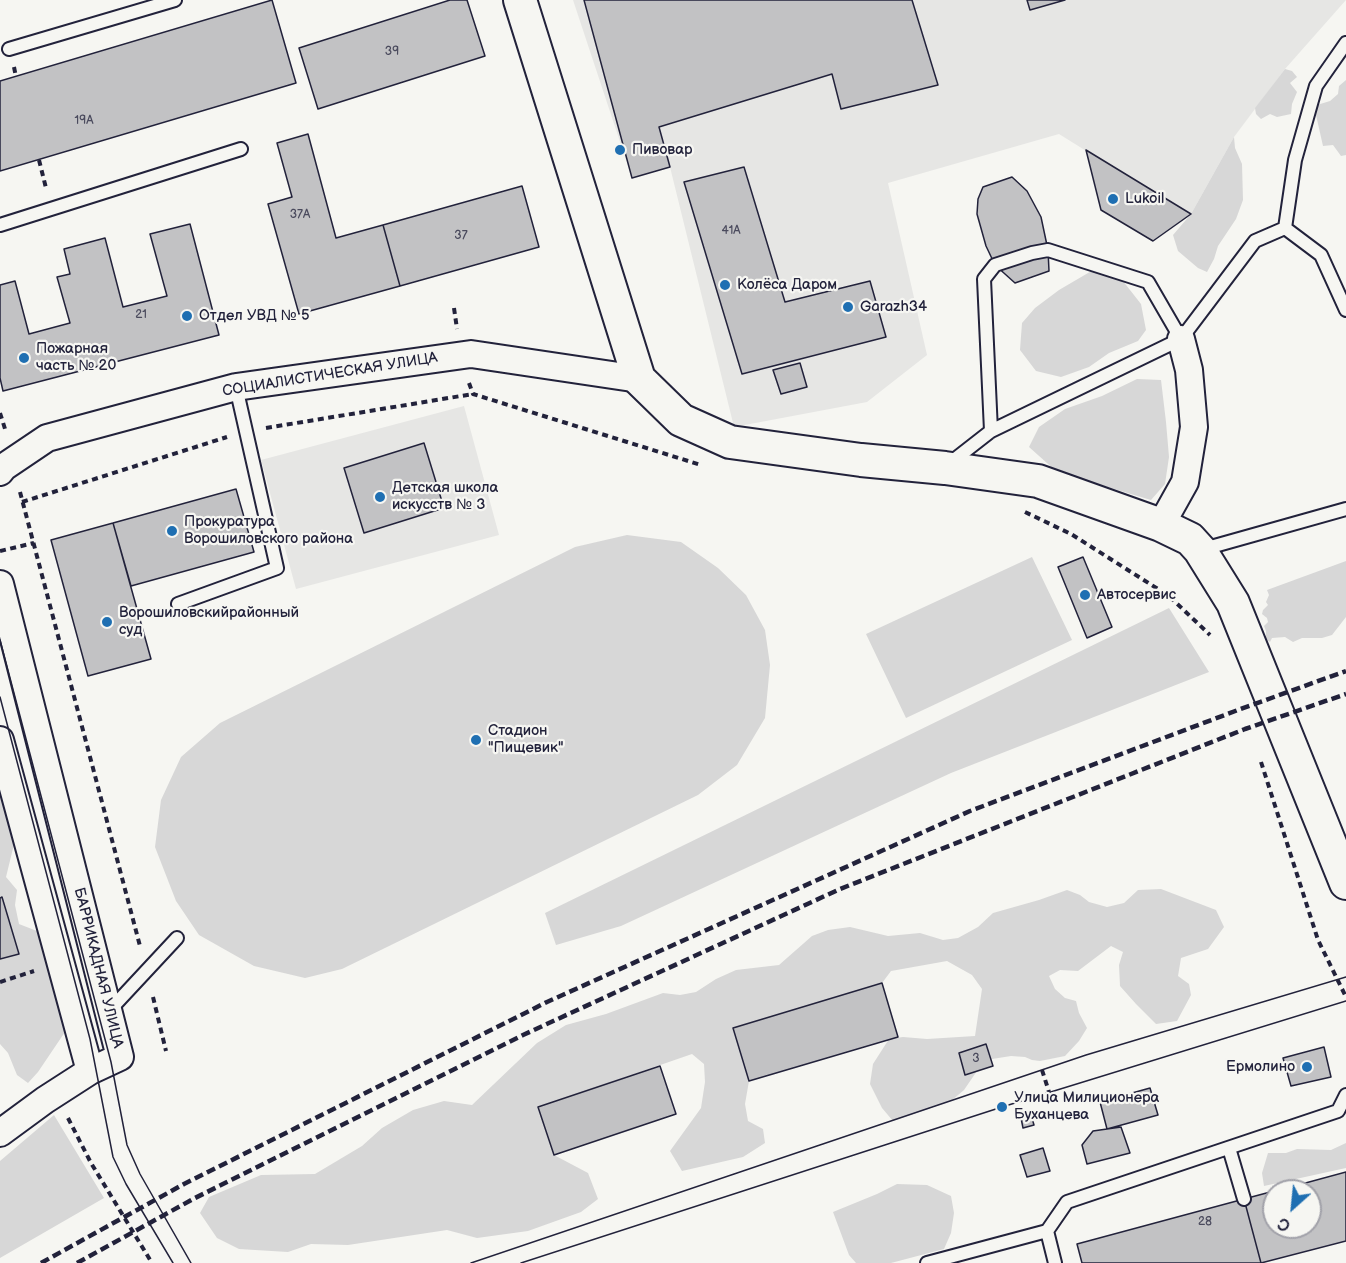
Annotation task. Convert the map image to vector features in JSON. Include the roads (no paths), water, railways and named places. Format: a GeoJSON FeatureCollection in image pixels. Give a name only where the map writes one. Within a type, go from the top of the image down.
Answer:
{"type":"FeatureCollection","features":[{"type":"Feature","properties":{"kind":"street"},"geometry":{"type":"LineString","coordinates":[[520,0],[639,379],[681,420],[730,442],[1038,481],[1161,525],[1190,539],[1200,550],[1233,603],[1346,884]]}},
{"type":"Feature","properties":{"kind":"street"},"geometry":{"type":"LineString","coordinates":[[1161,525],[1185,482],[1194,427],[1189,370],[1181,339]]}},
{"type":"Feature","properties":{"kind":"street","name":"СОЦИАЛИСТИЧЕСКАЯ УЛИЦА"},"geometry":{"type":"LineString","coordinates":[[0,472],[46,438],[236,387],[471,354],[639,379]]}},
{"type":"Feature","properties":{"kind":"street","name":"БАРРИКАДНАЯ УЛИЦА"},"geometry":{"type":"LineString","coordinates":[[0,584],[120,1057],[90,1071]]}},
{"type":"Feature","properties":{"kind":"street"},"geometry":{"type":"LineString","coordinates":[[0,740],[90,1071],[0,1133]]}},
{"type":"Feature","properties":{"kind":"lane"},"geometry":{"type":"LineString","coordinates":[[9,49],[175,0]]}},
{"type":"Feature","properties":{"kind":"lane"},"geometry":{"type":"LineString","coordinates":[[1285,228],[1294,160],[1316,86],[1346,43]]}},
{"type":"Feature","properties":{"kind":"lane"},"geometry":{"type":"LineString","coordinates":[[0,225],[242,148]]}},
{"type":"Feature","properties":{"kind":"lane"},"geometry":{"type":"LineString","coordinates":[[1285,228],[1321,255],[1346,310]]}},
{"type":"Feature","properties":{"kind":"lane"},"geometry":{"type":"LineString","coordinates":[[945,468],[991,431],[1181,339],[1255,241],[1285,228]]}},
{"type":"Feature","properties":{"kind":"lane"},"geometry":{"type":"LineString","coordinates":[[991,431],[984,279],[995,265],[1048,250],[1148,282],[1181,339]]}},
{"type":"Feature","properties":{"kind":"lane"},"geometry":{"type":"LineString","coordinates":[[178,604],[277,568],[236,387]]}},
{"type":"Feature","properties":{"kind":"lane"},"geometry":{"type":"LineString","coordinates":[[1200,550],[1346,509]]}},
{"type":"Feature","properties":{"kind":"lane"},"geometry":{"type":"LineString","coordinates":[[109,1011],[177,938]]}},
{"type":"Feature","properties":{"kind":"lane"},"geometry":{"type":"LineString","coordinates":[[927,1263],[1047,1231],[1067,1202],[1338,1111],[1346,1095]]}},
{"type":"Feature","properties":{"kind":"lane"},"geometry":{"type":"LineString","coordinates":[[1229,1148],[1244,1200]]}},
{"type":"Feature","properties":{"kind":"lane"},"geometry":{"type":"LineString","coordinates":[[1047,1231],[1055,1263]]}},
{"type":"Feature","properties":{"kind":"tram line"},"geometry":{"type":"LineString","coordinates":[[0,640],[111,1062],[127,1145],[140,1174],[191,1263]]}},
{"type":"Feature","properties":{"kind":"tram line"},"geometry":{"type":"LineString","coordinates":[[0,697],[90,1039],[113,1157],[126,1184],[173,1263]]}},
{"type":"Feature","properties":{"kind":"tram line"},"geometry":{"type":"LineString","coordinates":[[471,1263],[1086,1055],[1346,977]]}},
{"type":"Feature","properties":{"kind":"tram line"},"geometry":{"type":"LineString","coordinates":[[521,1263],[1002,1107],[1346,1001]]}},
{"type":"Feature","properties":{"kind":"railway"},"geometry":{"type":"LineString","coordinates":[[41,1263],[184,1184],[547,1002],[970,811],[1346,671]]}},
{"type":"Feature","properties":{"kind":"railway"},"geometry":{"type":"LineString","coordinates":[[77,1263],[195,1198],[523,1035],[840,889],[1245,729],[1346,694]]}},
{"type":"Feature","properties":{"kind":"place","name":"Пивовар"},"geometry":{"type":"Point","coordinates":[620,150]}},
{"type":"Feature","properties":{"kind":"place","name":"Lukoil"},"geometry":{"type":"Point","coordinates":[1113,199]}},
{"type":"Feature","properties":{"kind":"place","name":"Колёса Даром"},"geometry":{"type":"Point","coordinates":[725,285]}},
{"type":"Feature","properties":{"kind":"place","name":"Garazh34"},"geometry":{"type":"Point","coordinates":[848,307]}},
{"type":"Feature","properties":{"kind":"place","name":"Отдел УВД № 5"},"geometry":{"type":"Point","coordinates":[187,316]}},
{"type":"Feature","properties":{"kind":"place","name":"Пожарная часть № 20"},"geometry":{"type":"Point","coordinates":[24,358]}},
{"type":"Feature","properties":{"kind":"place","name":"Детская школа искусств № 3"},"geometry":{"type":"Point","coordinates":[380,497]}},
{"type":"Feature","properties":{"kind":"place","name":"Прокуратура Ворошиловского района"},"geometry":{"type":"Point","coordinates":[172,531]}},
{"type":"Feature","properties":{"kind":"place","name":"Автосервис"},"geometry":{"type":"Point","coordinates":[1085,595]}},
{"type":"Feature","properties":{"kind":"place","name":"Ворошиловскийрайонный суд"},"geometry":{"type":"Point","coordinates":[107,622]}},
{"type":"Feature","properties":{"kind":"place","name":"Стадион \"Пищевик\""},"geometry":{"type":"Point","coordinates":[476,740]}},
{"type":"Feature","properties":{"kind":"place","name":"Ермолино"},"geometry":{"type":"Point","coordinates":[1307,1067]}},
{"type":"Feature","properties":{"kind":"place","name":"Улица Милиционера Буханцева"},"geometry":{"type":"Point","coordinates":[1002,1107]}}]}
